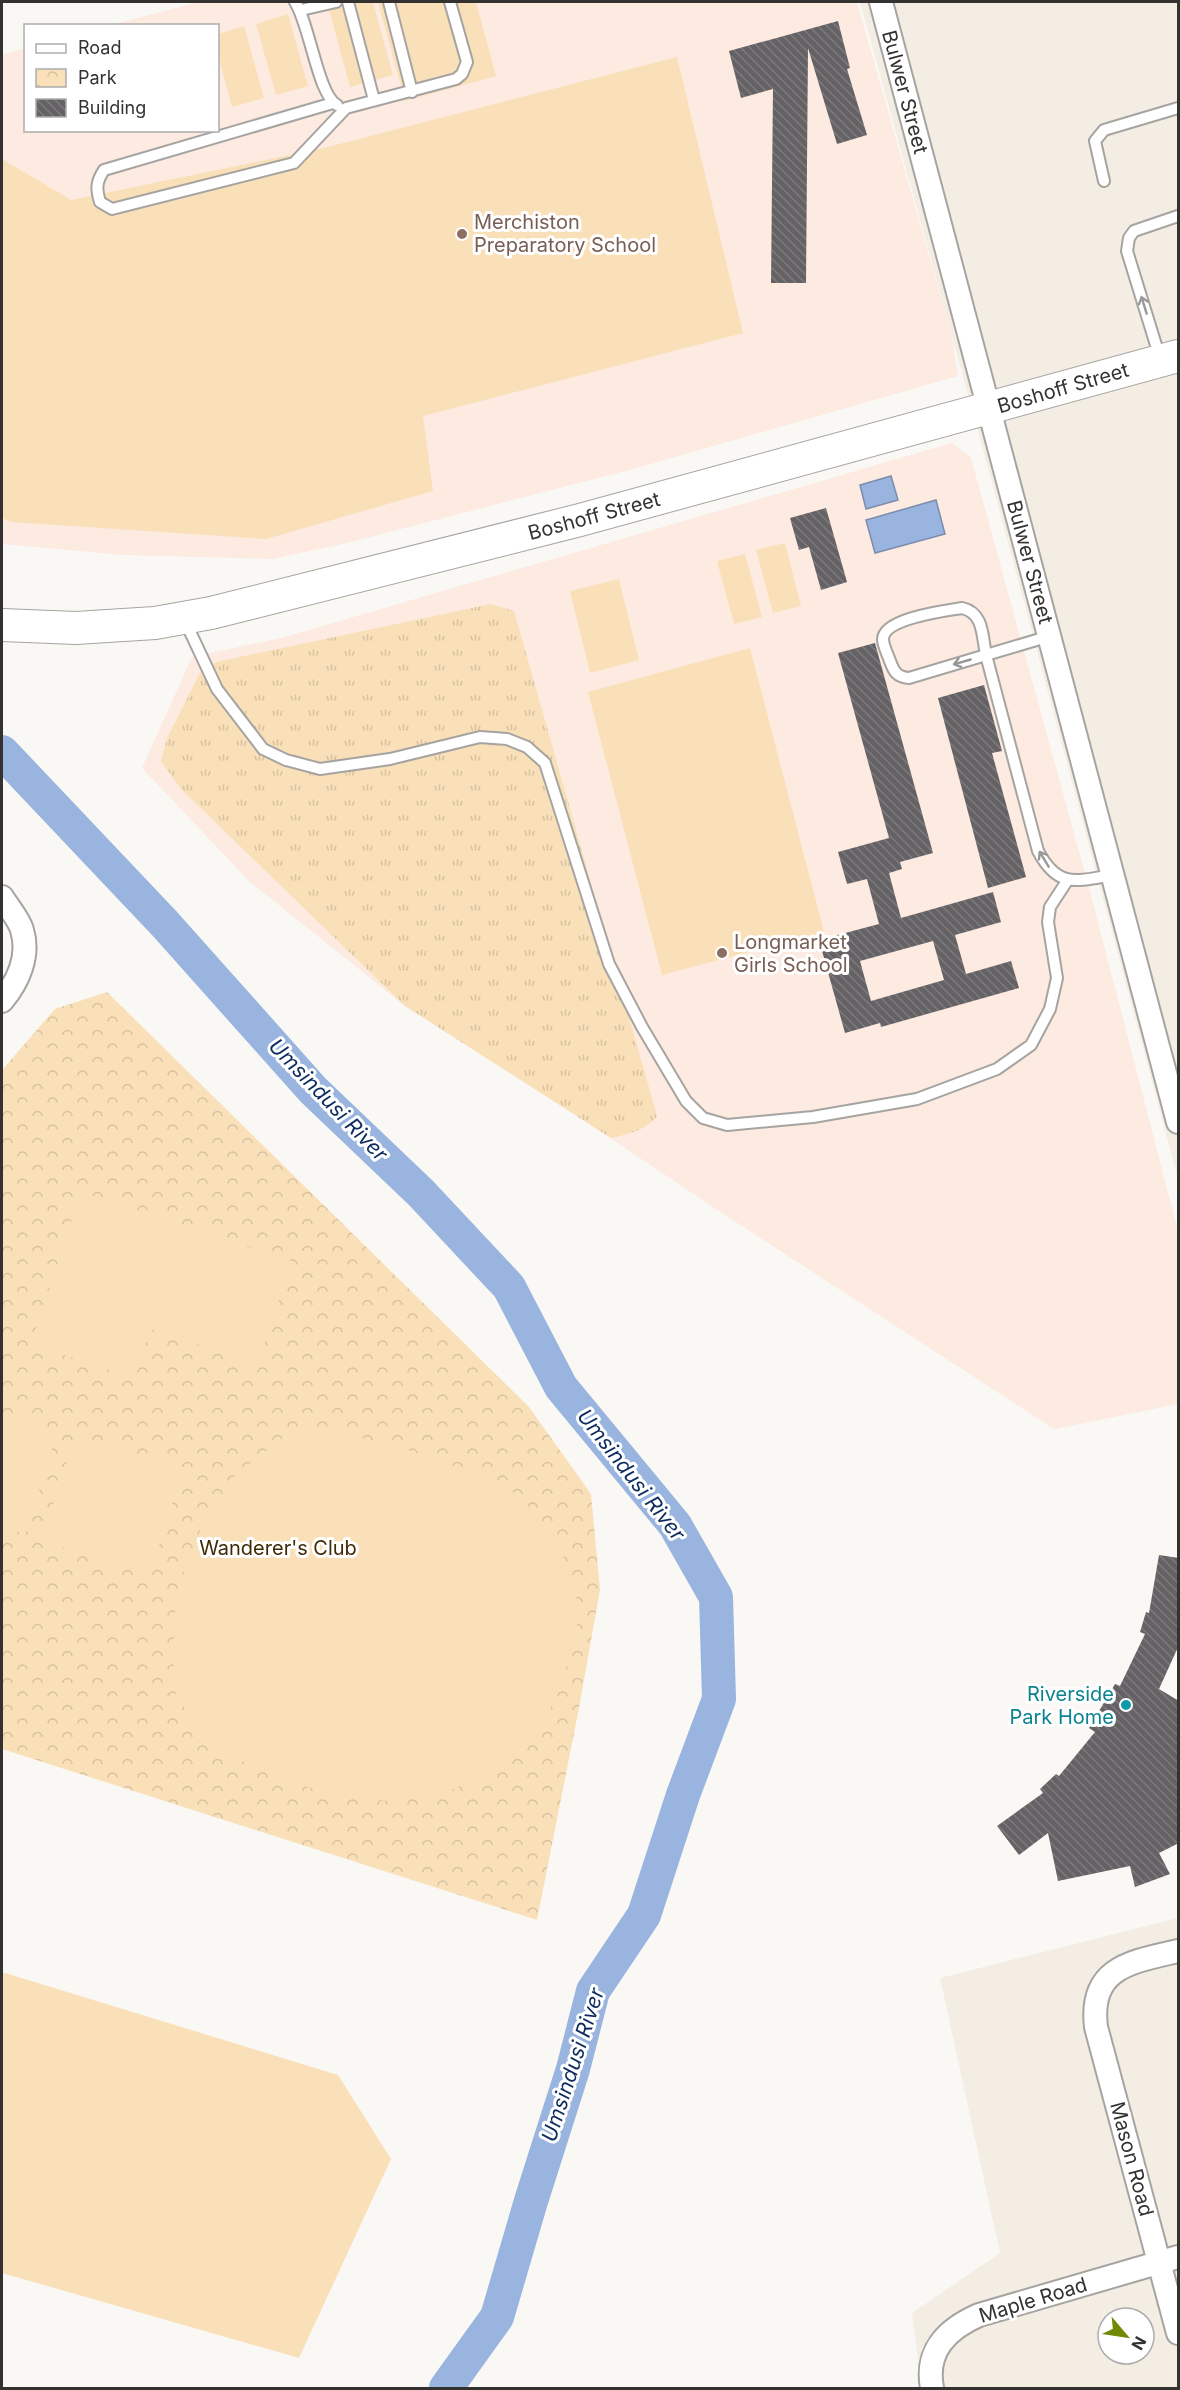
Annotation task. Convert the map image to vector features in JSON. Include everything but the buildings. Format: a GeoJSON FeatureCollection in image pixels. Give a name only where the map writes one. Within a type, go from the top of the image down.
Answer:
{"type":"FeatureCollection","features":[{"type":"Feature","properties":{"kind":"main road","name":"Boshoff Street"},"geometry":{"type":"LineString","coordinates":[[2,624],[75,628],[155,623],[184,618],[580,520],[1170,359]]}},
{"type":"Feature","properties":{"kind":"street","name":"Bulwer Street"},"geometry":{"type":"LineString","coordinates":[[880,2],[1179,1122]]}},
{"type":"Feature","properties":{"kind":"street"},"geometry":{"type":"LineString","coordinates":[[2,897],[22,929],[24,959],[14,986],[2,1001]]}},
{"type":"Feature","properties":{"kind":"street","name":"Mason Road"},"geometry":{"type":"LineString","coordinates":[[1179,1951],[1131,1962],[1110,1975],[1096,1996],[1094,2008],[1096,2027],[1170,2259],[1179,2334]]}},
{"type":"Feature","properties":{"kind":"street","name":"Maple Road"},"geometry":{"type":"LineString","coordinates":[[932,2388],[930,2365],[935,2351],[950,2331],[960,2323],[979,2315],[1170,2259]]}},
{"type":"Feature","properties":{"kind":"lane"},"geometry":{"type":"LineString","coordinates":[[336,2],[298,6],[326,92],[333,103],[346,108]]}},
{"type":"Feature","properties":{"kind":"lane"},"geometry":{"type":"LineString","coordinates":[[348,2],[374,100]]}},
{"type":"Feature","properties":{"kind":"lane"},"geometry":{"type":"LineString","coordinates":[[389,2],[411,92]]}},
{"type":"Feature","properties":{"kind":"lane"},"geometry":{"type":"LineString","coordinates":[[333,103],[104,170],[98,179],[96,189],[100,202],[112,209],[294,163],[346,108],[456,79],[466,68],[467,62],[450,2]]}},
{"type":"Feature","properties":{"kind":"lane"},"geometry":{"type":"LineString","coordinates":[[1104,181],[1095,141],[1104,130],[1179,108]]}},
{"type":"Feature","properties":{"kind":"lane"},"geometry":{"type":"LineString","coordinates":[[1170,359],[1128,250],[1128,244],[1134,231],[1179,216]]}},
{"type":"Feature","properties":{"kind":"lane"},"geometry":{"type":"LineString","coordinates":[[1050,636],[986,655],[909,678],[901,678],[894,672],[883,640],[885,631],[895,623],[962,608],[972,610],[978,618],[986,655],[1038,851],[1054,873],[1067,881],[1113,875]]}},
{"type":"Feature","properties":{"kind":"lane"},"geometry":{"type":"LineString","coordinates":[[184,618],[217,689],[263,748],[286,760],[320,769],[390,759],[480,737],[507,739],[533,752],[544,764],[614,975],[686,1101],[703,1118],[727,1125],[813,1118],[917,1099],[997,1069],[1030,1045],[1050,1009],[1057,978],[1048,922],[1050,907],[1067,881]]}},
{"type":"Feature","properties":{"kind":"shaded area","name":"Merchiston Preparatory School"},"geometry":{"type":"Polygon","coordinates":[[[200,2],[857,2],[952,337],[958,376],[637,468],[347,543],[272,559],[123,555],[2,544],[2,55],[24,48],[24,132],[219,132],[219,24],[114,24],[200,2]]]}},
{"type":"Feature","properties":{"kind":"shaded area"},"geometry":{"type":"Polygon","coordinates":[[[860,2],[1178,2],[1178,1179],[983,449],[860,2]]]}},
{"type":"Feature","properties":{"kind":"shaded area","name":"Longmarket Girls School"},"geometry":{"type":"Polygon","coordinates":[[[952,443],[971,458],[1092,899],[1178,1231],[1178,1404],[1054,1429],[562,1106],[405,1006],[250,882],[142,768],[192,657],[281,638],[952,443]]]}},
{"type":"Feature","properties":{"kind":"shaded area"},"geometry":{"type":"Polygon","coordinates":[[[1178,1918],[1178,2388],[922,2388],[912,2313],[1000,2253],[940,1978],[1178,1918]]]}},
{"type":"Feature","properties":{"kind":"green space"},"geometry":{"type":"Polygon","coordinates":[[[327,2],[373,2],[393,75],[350,87],[327,2]]]}},
{"type":"Feature","properties":{"kind":"green space"},"geometry":{"type":"Polygon","coordinates":[[[378,2],[476,2],[496,76],[405,101],[378,2]]]}},
{"type":"Feature","properties":{"kind":"green space"},"geometry":{"type":"Polygon","coordinates":[[[288,14],[308,86],[276,95],[256,24],[288,14]]]}},
{"type":"Feature","properties":{"kind":"green space"},"geometry":{"type":"Polygon","coordinates":[[[244,26],[264,98],[232,107],[219,59],[219,34],[244,26]]]}},
{"type":"Feature","properties":{"kind":"green space"},"geometry":{"type":"Polygon","coordinates":[[[677,57],[743,333],[423,416],[433,491],[266,539],[11,522],[2,518],[2,159],[71,200],[324,148],[677,57]]]}},
{"type":"Feature","properties":{"kind":"green space"},"geometry":{"type":"Polygon","coordinates":[[[785,543],[801,606],[773,613],[756,550],[785,543]]]}},
{"type":"Feature","properties":{"kind":"green space"},"geometry":{"type":"Polygon","coordinates":[[[745,554],[762,617],[734,624],[717,561],[745,554]]]}},
{"type":"Feature","properties":{"kind":"green space"},"geometry":{"type":"Polygon","coordinates":[[[619,579],[639,660],[590,673],[570,591],[619,579]]]}},
{"type":"Feature","properties":{"kind":"green space"},"geometry":{"type":"Polygon","coordinates":[[[491,604],[514,611],[657,1116],[642,1128],[611,1138],[405,1006],[181,789],[161,761],[167,738],[200,673],[216,662],[491,604]]]}},
{"type":"Feature","properties":{"kind":"green space"},"geometry":{"type":"Polygon","coordinates":[[[750,648],[824,932],[662,975],[588,692],[750,648]]]}},
{"type":"Feature","properties":{"kind":"green space","name":"Wanderer's Club"},"geometry":{"type":"Polygon","coordinates":[[[107,992],[529,1407],[591,1494],[600,1590],[537,1920],[2,1749],[2,1070],[55,1009],[107,992]]]}},
{"type":"Feature","properties":{"kind":"green space"},"geometry":{"type":"Polygon","coordinates":[[[81,1192],[292,1261],[258,1364],[151,1329],[134,1378],[31,1344],[81,1192]]]}},
{"type":"Feature","properties":{"kind":"green space"},"geometry":{"type":"Polygon","coordinates":[[[2,1412],[58,1431],[25,1534],[2,1526],[2,1412]]]}},
{"type":"Feature","properties":{"kind":"green space"},"geometry":{"type":"Polygon","coordinates":[[[333,1432],[394,1445],[467,1471],[518,1495],[554,1536],[576,1584],[577,1627],[562,1683],[539,1732],[513,1760],[450,1791],[387,1801],[332,1794],[290,1782],[233,1757],[198,1726],[176,1696],[173,1660],[175,1613],[184,1572],[204,1521],[236,1474],[283,1438],[333,1432]]]}},
{"type":"Feature","properties":{"kind":"green space"},"geometry":{"type":"Polygon","coordinates":[[[76,1435],[183,1470],[149,1575],[41,1540],[76,1435]]]}},
{"type":"Feature","properties":{"kind":"green space"},"geometry":{"type":"Polygon","coordinates":[[[2,1972],[338,2075],[391,2159],[299,2358],[2,2273],[2,1972]]]}},
{"type":"Feature","properties":{"kind":"water"},"geometry":{"type":"Polygon","coordinates":[[[891,476],[898,500],[866,509],[860,485],[891,476]]]}},
{"type":"Feature","properties":{"kind":"water"},"geometry":{"type":"Polygon","coordinates":[[[936,500],[945,534],[875,553],[866,520],[936,500]]]}},
{"type":"Feature","properties":{"kind":"waterway","name":"Umsindusi River"},"geometry":{"type":"LineString","coordinates":[[2,752],[165,924],[313,1090],[421,1193],[509,1287],[561,1387],[675,1525],[716,1597],[719,1699],[683,1795],[644,1915],[593,1991],[573,2069],[497,2317],[446,2388]]}},
{"type":"Feature","properties":{"kind":"place","name":"Merchiston Preparatory School"},"geometry":{"type":"Point","coordinates":[462,234]}},
{"type":"Feature","properties":{"kind":"place","name":"Longmarket Girls School"},"geometry":{"type":"Point","coordinates":[722,953]}},
{"type":"Feature","properties":{"kind":"place","name":"Riverside Park Home"},"geometry":{"type":"Point","coordinates":[1126,1705]}}]}
